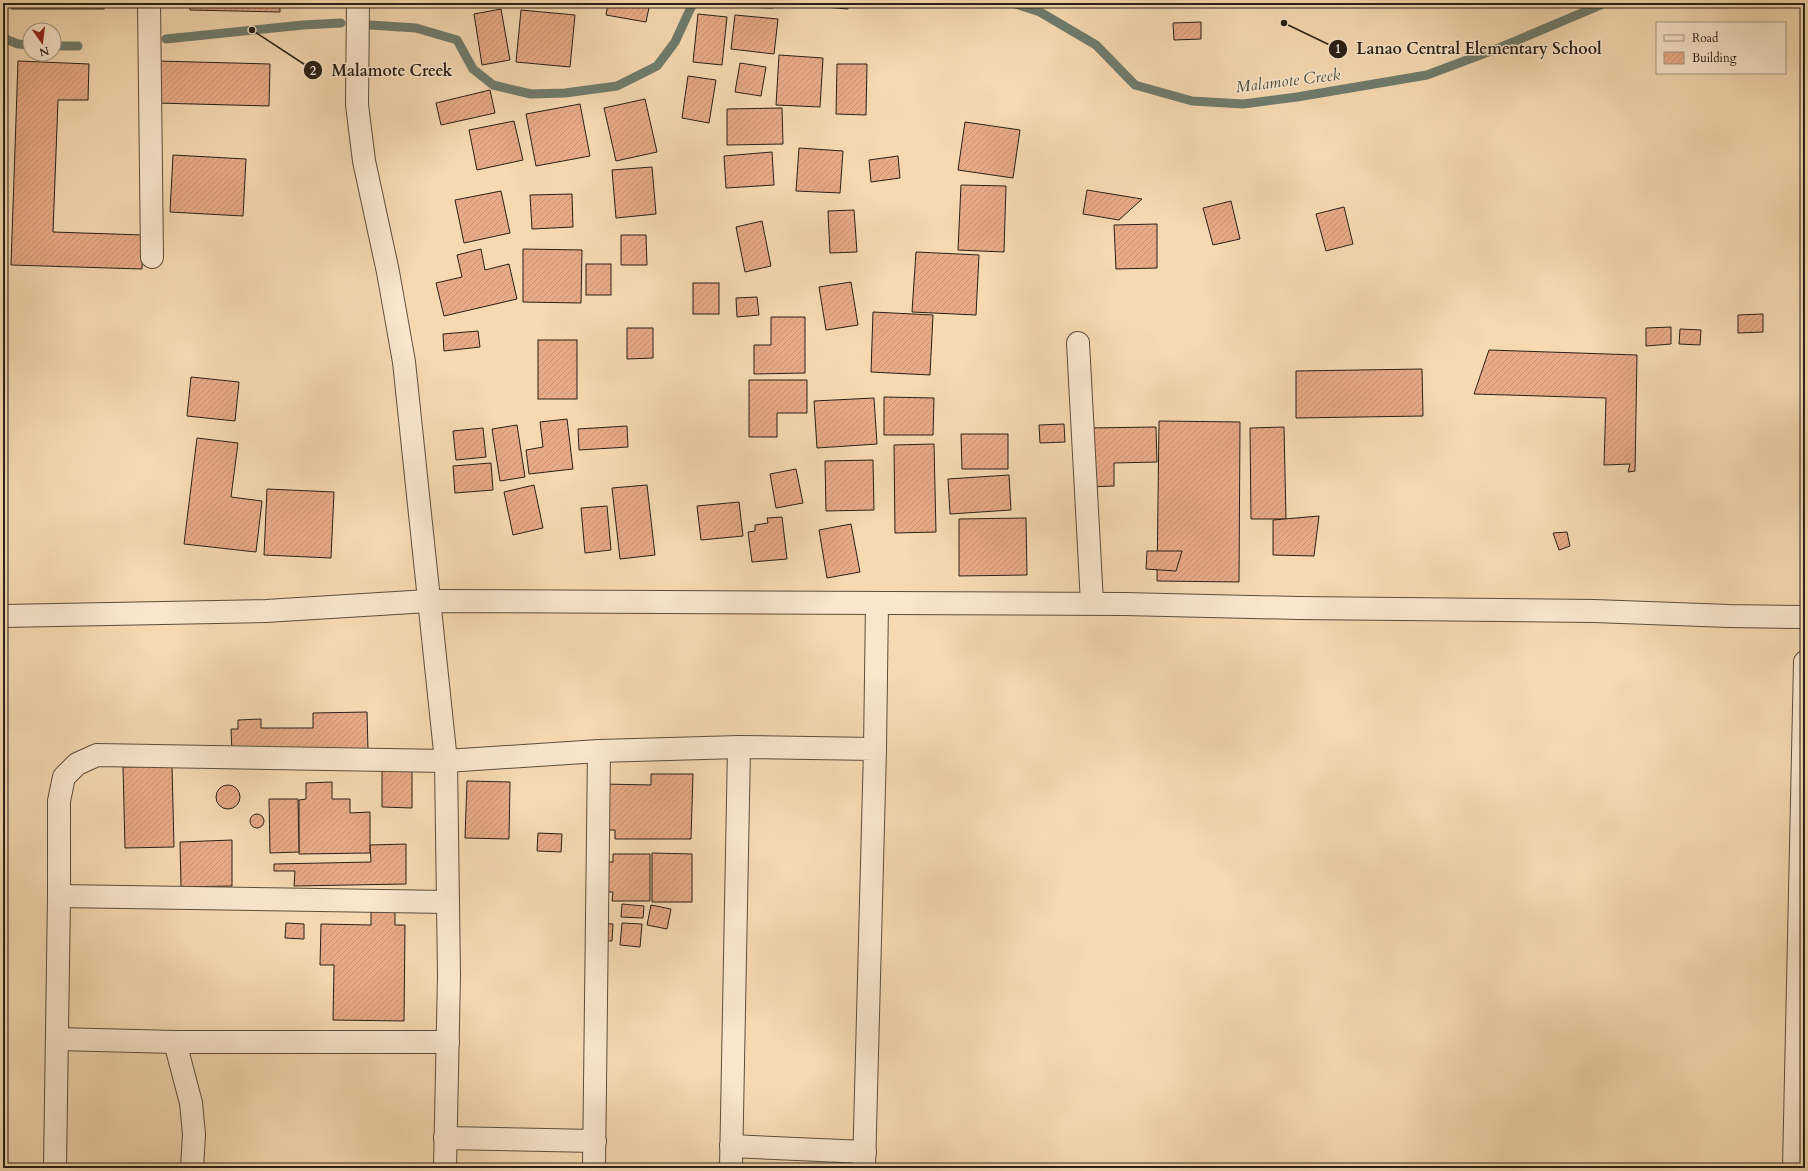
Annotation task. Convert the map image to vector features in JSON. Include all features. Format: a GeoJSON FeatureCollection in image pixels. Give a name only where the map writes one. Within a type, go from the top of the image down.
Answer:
{"type":"FeatureCollection","features":[{"type":"Feature","properties":{"kind":"street"},"geometry":{"type":"LineString","coordinates":[[148,3],[152,257]]}},
{"type":"Feature","properties":{"kind":"street"},"geometry":{"type":"LineString","coordinates":[[358,3],[357,105],[364,160],[388,272],[404,362],[428,602],[446,761],[449,975],[445,1168]]}},
{"type":"Feature","properties":{"kind":"street"},"geometry":{"type":"LineString","coordinates":[[1078,343],[1092,604]]}},
{"type":"Feature","properties":{"kind":"street"},"geometry":{"type":"LineString","coordinates":[[3,616],[266,612],[428,602],[1092,604],[1594,611],[1805,617]]}},
{"type":"Feature","properties":{"kind":"street"},"geometry":{"type":"LineString","coordinates":[[732,1146],[865,1160],[877,603]]}},
{"type":"Feature","properties":{"kind":"street"},"geometry":{"type":"LineString","coordinates":[[1794,1168],[1800,1141],[1805,662]]}},
{"type":"Feature","properties":{"kind":"street"},"geometry":{"type":"LineString","coordinates":[[55,1168],[59,801],[64,777],[77,764],[97,756],[446,761],[599,751],[739,747],[875,750]]}},
{"type":"Feature","properties":{"kind":"street"},"geometry":{"type":"LineString","coordinates":[[731,1168],[739,747]]}},
{"type":"Feature","properties":{"kind":"street"},"geometry":{"type":"LineString","coordinates":[[594,1168],[599,751]]}},
{"type":"Feature","properties":{"kind":"street"},"geometry":{"type":"LineString","coordinates":[[59,896],[448,902]]}},
{"type":"Feature","properties":{"kind":"street"},"geometry":{"type":"LineString","coordinates":[[57,1039],[175,1042],[448,1042]]}},
{"type":"Feature","properties":{"kind":"street"},"geometry":{"type":"LineString","coordinates":[[175,1042],[191,1103],[194,1134],[192,1168]]}},
{"type":"Feature","properties":{"kind":"street"},"geometry":{"type":"LineString","coordinates":[[446,1138],[595,1141]]}},
{"type":"Feature","properties":{"kind":"building"},"geometry":{"type":"Polygon","coordinates":[[[12,3],[104,3],[104,9],[12,9],[12,3]]]}},
{"type":"Feature","properties":{"kind":"building"},"geometry":{"type":"Polygon","coordinates":[[[190,3],[280,3],[280,12],[190,10],[190,3]]]}},
{"type":"Feature","properties":{"kind":"building"},"geometry":{"type":"Polygon","coordinates":[[[608,3],[650,3],[646,22],[606,15],[608,3]]]}},
{"type":"Feature","properties":{"kind":"building"},"geometry":{"type":"Polygon","coordinates":[[[737,3],[773,3],[773,8],[736,7],[737,3]]]}},
{"type":"Feature","properties":{"kind":"building"},"geometry":{"type":"Polygon","coordinates":[[[801,3],[848,3],[848,9],[801,5],[801,3]]]}},
{"type":"Feature","properties":{"kind":"building"},"geometry":{"type":"Polygon","coordinates":[[[501,9],[510,60],[482,65],[474,14],[501,9]]]}},
{"type":"Feature","properties":{"kind":"building"},"geometry":{"type":"Polygon","coordinates":[[[521,10],[575,15],[570,67],[516,62],[521,10]]]}},
{"type":"Feature","properties":{"kind":"building"},"geometry":{"type":"Polygon","coordinates":[[[698,14],[727,17],[722,65],[693,62],[698,14]]]}},
{"type":"Feature","properties":{"kind":"building"},"geometry":{"type":"Polygon","coordinates":[[[735,15],[778,19],[774,54],[731,49],[735,15]]]}},
{"type":"Feature","properties":{"kind":"building"},"geometry":{"type":"Polygon","coordinates":[[[1201,22],[1201,39],[1174,40],[1173,23],[1201,22]]]}},
{"type":"Feature","properties":{"kind":"building"},"geometry":{"type":"Polygon","coordinates":[[[779,55],[823,58],[820,107],[776,105],[779,55]]]}},
{"type":"Feature","properties":{"kind":"building"},"geometry":{"type":"Polygon","coordinates":[[[18,61],[89,64],[88,100],[58,100],[53,232],[143,235],[142,269],[11,265],[18,61]]]}},
{"type":"Feature","properties":{"kind":"building"},"geometry":{"type":"Polygon","coordinates":[[[158,61],[270,64],[269,106],[156,103],[158,61]]]}},
{"type":"Feature","properties":{"kind":"building"},"geometry":{"type":"Polygon","coordinates":[[[740,63],[766,67],[761,96],[735,92],[740,63]]]}},
{"type":"Feature","properties":{"kind":"building"},"geometry":{"type":"Polygon","coordinates":[[[837,64],[867,64],[866,115],[836,114],[837,64]]]}},
{"type":"Feature","properties":{"kind":"building"},"geometry":{"type":"Polygon","coordinates":[[[688,76],[716,80],[709,123],[682,118],[688,76]]]}},
{"type":"Feature","properties":{"kind":"building"},"geometry":{"type":"Polygon","coordinates":[[[490,90],[495,113],[441,125],[436,103],[490,90]]]}},
{"type":"Feature","properties":{"kind":"building"},"geometry":{"type":"Polygon","coordinates":[[[645,99],[657,152],[616,161],[604,108],[645,99]]]}},
{"type":"Feature","properties":{"kind":"building"},"geometry":{"type":"Polygon","coordinates":[[[580,104],[590,156],[536,166],[526,114],[580,104]]]}},
{"type":"Feature","properties":{"kind":"building"},"geometry":{"type":"Polygon","coordinates":[[[782,108],[783,144],[727,145],[727,109],[782,108]]]}},
{"type":"Feature","properties":{"kind":"building"},"geometry":{"type":"Polygon","coordinates":[[[514,121],[523,160],[477,170],[469,130],[514,121]]]}},
{"type":"Feature","properties":{"kind":"building"},"geometry":{"type":"Polygon","coordinates":[[[965,122],[1020,130],[1013,178],[958,170],[965,122]]]}},
{"type":"Feature","properties":{"kind":"building"},"geometry":{"type":"Polygon","coordinates":[[[799,148],[843,151],[840,193],[796,191],[799,148]]]}},
{"type":"Feature","properties":{"kind":"building"},"geometry":{"type":"Polygon","coordinates":[[[772,152],[774,185],[726,188],[724,156],[772,152]]]}},
{"type":"Feature","properties":{"kind":"building"},"geometry":{"type":"Polygon","coordinates":[[[173,155],[246,159],[243,216],[170,212],[173,155]]]}},
{"type":"Feature","properties":{"kind":"building"},"geometry":{"type":"Polygon","coordinates":[[[898,156],[900,178],[871,182],[869,160],[898,156]]]}},
{"type":"Feature","properties":{"kind":"building"},"geometry":{"type":"Polygon","coordinates":[[[652,167],[656,214],[616,218],[612,170],[652,167]]]}},
{"type":"Feature","properties":{"kind":"building"},"geometry":{"type":"Polygon","coordinates":[[[961,185],[1006,186],[1004,252],[958,250],[961,185]]]}},
{"type":"Feature","properties":{"kind":"building"},"geometry":{"type":"Polygon","coordinates":[[[1087,190],[1142,199],[1119,220],[1083,214],[1087,190]]]}},
{"type":"Feature","properties":{"kind":"building"},"geometry":{"type":"Polygon","coordinates":[[[501,191],[510,233],[464,243],[455,200],[501,191]]]}},
{"type":"Feature","properties":{"kind":"building"},"geometry":{"type":"Polygon","coordinates":[[[572,194],[573,227],[532,229],[530,195],[572,194]]]}},
{"type":"Feature","properties":{"kind":"building"},"geometry":{"type":"Polygon","coordinates":[[[1231,201],[1240,239],[1213,245],[1203,208],[1231,201]]]}},
{"type":"Feature","properties":{"kind":"building"},"geometry":{"type":"Polygon","coordinates":[[[1344,207],[1353,244],[1326,251],[1316,214],[1344,207]]]}},
{"type":"Feature","properties":{"kind":"building"},"geometry":{"type":"Polygon","coordinates":[[[854,210],[857,252],[830,253],[828,211],[854,210]]]}},
{"type":"Feature","properties":{"kind":"building"},"geometry":{"type":"Polygon","coordinates":[[[762,221],[771,266],[745,272],[736,227],[762,221]]]}},
{"type":"Feature","properties":{"kind":"building"},"geometry":{"type":"Polygon","coordinates":[[[1157,224],[1157,268],[1116,269],[1114,225],[1157,224]]]}},
{"type":"Feature","properties":{"kind":"building"},"geometry":{"type":"Polygon","coordinates":[[[621,235],[646,235],[647,265],[621,265],[621,235]]]}},
{"type":"Feature","properties":{"kind":"building"},"geometry":{"type":"Polygon","coordinates":[[[481,249],[485,270],[509,264],[517,299],[444,316],[436,283],[462,277],[457,255],[481,249]]]}},
{"type":"Feature","properties":{"kind":"building"},"geometry":{"type":"Polygon","coordinates":[[[523,249],[582,250],[581,303],[523,302],[523,249]]]}},
{"type":"Feature","properties":{"kind":"building"},"geometry":{"type":"Polygon","coordinates":[[[916,252],[979,255],[976,315],[912,312],[916,252]]]}},
{"type":"Feature","properties":{"kind":"building"},"geometry":{"type":"Polygon","coordinates":[[[586,264],[611,264],[611,295],[586,295],[586,264]]]}},
{"type":"Feature","properties":{"kind":"building"},"geometry":{"type":"Polygon","coordinates":[[[851,282],[858,325],[826,330],[819,287],[851,282]]]}},
{"type":"Feature","properties":{"kind":"building"},"geometry":{"type":"Polygon","coordinates":[[[693,283],[719,283],[719,314],[693,314],[693,283]]]}},
{"type":"Feature","properties":{"kind":"building"},"geometry":{"type":"Polygon","coordinates":[[[757,297],[759,315],[737,317],[736,298],[757,297]]]}},
{"type":"Feature","properties":{"kind":"building"},"geometry":{"type":"Polygon","coordinates":[[[873,312],[933,315],[930,375],[871,372],[873,312]]]}},
{"type":"Feature","properties":{"kind":"building"},"geometry":{"type":"Polygon","coordinates":[[[1763,314],[1763,332],[1738,333],[1738,315],[1763,314]]]}},
{"type":"Feature","properties":{"kind":"building"},"geometry":{"type":"Polygon","coordinates":[[[771,317],[805,317],[805,373],[754,374],[754,345],[771,345],[771,317]]]}},
{"type":"Feature","properties":{"kind":"building"},"geometry":{"type":"Polygon","coordinates":[[[1671,327],[1671,344],[1646,346],[1646,328],[1671,327]]]}},
{"type":"Feature","properties":{"kind":"building"},"geometry":{"type":"Polygon","coordinates":[[[627,328],[653,328],[653,358],[627,359],[627,328]]]}},
{"type":"Feature","properties":{"kind":"building"},"geometry":{"type":"Polygon","coordinates":[[[1680,329],[1701,330],[1700,345],[1679,344],[1680,329]]]}},
{"type":"Feature","properties":{"kind":"building"},"geometry":{"type":"Polygon","coordinates":[[[478,331],[480,347],[444,351],[443,334],[478,331]]]}},
{"type":"Feature","properties":{"kind":"building"},"geometry":{"type":"Polygon","coordinates":[[[538,340],[577,340],[577,399],[538,399],[538,340]]]}},
{"type":"Feature","properties":{"kind":"building"},"geometry":{"type":"Polygon","coordinates":[[[1489,350],[1637,355],[1635,471],[1628,472],[1630,464],[1604,465],[1606,398],[1474,394],[1489,350]]]}},
{"type":"Feature","properties":{"kind":"building"},"geometry":{"type":"Polygon","coordinates":[[[1422,369],[1423,416],[1296,418],[1296,371],[1422,369]]]}},
{"type":"Feature","properties":{"kind":"building"},"geometry":{"type":"Polygon","coordinates":[[[191,377],[239,382],[235,421],[187,416],[191,377]]]}},
{"type":"Feature","properties":{"kind":"building"},"geometry":{"type":"Polygon","coordinates":[[[749,380],[807,380],[807,413],[777,413],[777,437],[749,437],[749,380]]]}},
{"type":"Feature","properties":{"kind":"building"},"geometry":{"type":"Polygon","coordinates":[[[884,397],[934,398],[933,435],[884,435],[884,397]]]}},
{"type":"Feature","properties":{"kind":"building"},"geometry":{"type":"Polygon","coordinates":[[[874,398],[877,444],[817,448],[814,401],[874,398]]]}},
{"type":"Feature","properties":{"kind":"building"},"geometry":{"type":"Polygon","coordinates":[[[567,419],[573,469],[529,474],[526,450],[543,447],[540,422],[567,419]]]}},
{"type":"Feature","properties":{"kind":"building"},"geometry":{"type":"Polygon","coordinates":[[[1159,421],[1240,422],[1239,582],[1157,581],[1159,421]]]}},
{"type":"Feature","properties":{"kind":"building"},"geometry":{"type":"Polygon","coordinates":[[[1064,424],[1065,442],[1040,443],[1039,425],[1064,424]]]}},
{"type":"Feature","properties":{"kind":"building"},"geometry":{"type":"Polygon","coordinates":[[[517,425],[525,477],[500,481],[492,429],[517,425]]]}},
{"type":"Feature","properties":{"kind":"building"},"geometry":{"type":"Polygon","coordinates":[[[627,426],[628,447],[579,450],[578,429],[627,426]]]}},
{"type":"Feature","properties":{"kind":"building"},"geometry":{"type":"Polygon","coordinates":[[[1156,427],[1157,462],[1114,463],[1114,486],[1088,487],[1087,428],[1156,427]]]}},
{"type":"Feature","properties":{"kind":"building"},"geometry":{"type":"Polygon","coordinates":[[[1284,427],[1286,519],[1251,519],[1250,428],[1284,427]]]}},
{"type":"Feature","properties":{"kind":"building"},"geometry":{"type":"Polygon","coordinates":[[[483,428],[486,457],[456,460],[453,431],[483,428]]]}},
{"type":"Feature","properties":{"kind":"building"},"geometry":{"type":"Polygon","coordinates":[[[961,434],[1008,434],[1008,469],[962,469],[961,434]]]}},
{"type":"Feature","properties":{"kind":"building"},"geometry":{"type":"Polygon","coordinates":[[[197,438],[238,443],[231,497],[262,501],[256,552],[184,544],[197,438]]]}},
{"type":"Feature","properties":{"kind":"building"},"geometry":{"type":"Polygon","coordinates":[[[934,444],[936,532],[895,533],[894,445],[934,444]]]}},
{"type":"Feature","properties":{"kind":"building"},"geometry":{"type":"Polygon","coordinates":[[[873,460],[874,510],[826,511],[825,461],[873,460]]]}},
{"type":"Feature","properties":{"kind":"building"},"geometry":{"type":"Polygon","coordinates":[[[491,463],[493,490],[455,493],[453,466],[491,463]]]}},
{"type":"Feature","properties":{"kind":"building"},"geometry":{"type":"Polygon","coordinates":[[[796,469],[803,503],[776,508],[770,474],[796,469]]]}},
{"type":"Feature","properties":{"kind":"building"},"geometry":{"type":"Polygon","coordinates":[[[1009,475],[1011,510],[950,514],[948,479],[1009,475]]]}},
{"type":"Feature","properties":{"kind":"building"},"geometry":{"type":"Polygon","coordinates":[[[534,485],[543,528],[513,535],[504,492],[534,485]]]}},
{"type":"Feature","properties":{"kind":"building"},"geometry":{"type":"Polygon","coordinates":[[[647,485],[655,555],[620,559],[612,488],[647,485]]]}},
{"type":"Feature","properties":{"kind":"building"},"geometry":{"type":"Polygon","coordinates":[[[267,489],[334,492],[331,558],[264,555],[267,489]]]}},
{"type":"Feature","properties":{"kind":"building"},"geometry":{"type":"Polygon","coordinates":[[[739,502],[743,536],[701,540],[697,506],[739,502]]]}},
{"type":"Feature","properties":{"kind":"building"},"geometry":{"type":"Polygon","coordinates":[[[607,506],[611,550],[585,553],[581,508],[607,506]]]}},
{"type":"Feature","properties":{"kind":"building"},"geometry":{"type":"Polygon","coordinates":[[[1319,516],[1314,556],[1273,555],[1273,520],[1319,516]]]}},
{"type":"Feature","properties":{"kind":"building"},"geometry":{"type":"Polygon","coordinates":[[[782,517],[787,559],[752,562],[748,532],[755,531],[755,525],[768,523],[767,518],[782,517]]]}},
{"type":"Feature","properties":{"kind":"building"},"geometry":{"type":"Polygon","coordinates":[[[1026,518],[1027,575],[959,576],[959,519],[1026,518]]]}},
{"type":"Feature","properties":{"kind":"building"},"geometry":{"type":"Polygon","coordinates":[[[851,524],[860,572],[827,578],[819,530],[851,524]]]}},
{"type":"Feature","properties":{"kind":"building"},"geometry":{"type":"Polygon","coordinates":[[[1567,532],[1570,546],[1559,550],[1553,533],[1567,532]]]}},
{"type":"Feature","properties":{"kind":"building"},"geometry":{"type":"Polygon","coordinates":[[[1147,551],[1182,551],[1176,571],[1146,569],[1147,551]]]}},
{"type":"Feature","properties":{"kind":"building"},"geometry":{"type":"Polygon","coordinates":[[[367,712],[368,750],[232,753],[231,729],[238,729],[238,720],[261,719],[261,728],[313,728],[313,713],[367,712]]]}},
{"type":"Feature","properties":{"kind":"building"},"geometry":{"type":"Polygon","coordinates":[[[172,766],[174,847],[125,848],[123,767],[172,766]]]}},
{"type":"Feature","properties":{"kind":"building"},"geometry":{"type":"Polygon","coordinates":[[[382,767],[412,768],[412,808],[382,807],[382,767]]]}},
{"type":"Feature","properties":{"kind":"building"},"geometry":{"type":"Polygon","coordinates":[[[651,774],[693,774],[691,839],[615,839],[615,830],[603,830],[603,784],[651,785],[651,774]]]}},
{"type":"Feature","properties":{"kind":"building"},"geometry":{"type":"Polygon","coordinates":[[[467,781],[510,782],[509,839],[465,838],[467,781]]]}},
{"type":"Feature","properties":{"kind":"building"},"geometry":{"type":"Polygon","coordinates":[[[332,782],[332,799],[350,799],[350,813],[370,812],[370,853],[299,854],[299,800],[306,799],[306,783],[332,782]]]}},
{"type":"Feature","properties":{"kind":"building"},"geometry":{"type":"Polygon","coordinates":[[[228,785],[237,788],[240,797],[237,806],[228,809],[219,806],[216,797],[219,788],[228,785]]]}},
{"type":"Feature","properties":{"kind":"building"},"geometry":{"type":"Polygon","coordinates":[[[269,799],[298,799],[299,852],[270,853],[269,799]]]}},
{"type":"Feature","properties":{"kind":"building"},"geometry":{"type":"Polygon","coordinates":[[[254,814],[260,814],[264,818],[264,824],[260,828],[254,828],[250,824],[250,818],[254,814]]]}},
{"type":"Feature","properties":{"kind":"building"},"geometry":{"type":"Polygon","coordinates":[[[538,833],[562,834],[561,852],[537,851],[538,833]]]}},
{"type":"Feature","properties":{"kind":"building"},"geometry":{"type":"Polygon","coordinates":[[[232,840],[232,886],[181,887],[180,842],[232,840]]]}},
{"type":"Feature","properties":{"kind":"building"},"geometry":{"type":"Polygon","coordinates":[[[406,844],[406,884],[294,886],[295,871],[274,871],[274,864],[371,862],[370,845],[406,844]]]}},
{"type":"Feature","properties":{"kind":"building"},"geometry":{"type":"Polygon","coordinates":[[[652,853],[692,854],[692,902],[652,902],[652,853]]]}},
{"type":"Feature","properties":{"kind":"building"},"geometry":{"type":"Polygon","coordinates":[[[613,854],[650,854],[650,901],[612,901],[613,892],[599,892],[600,862],[613,862],[613,854]]]}},
{"type":"Feature","properties":{"kind":"building"},"geometry":{"type":"Polygon","coordinates":[[[622,904],[644,906],[643,918],[621,917],[622,904]]]}},
{"type":"Feature","properties":{"kind":"building"},"geometry":{"type":"Polygon","coordinates":[[[651,905],[671,909],[667,929],[647,925],[651,905]]]}},
{"type":"Feature","properties":{"kind":"building"},"geometry":{"type":"Polygon","coordinates":[[[371,912],[395,912],[395,925],[405,925],[404,1021],[333,1020],[334,965],[320,965],[321,924],[371,925],[371,912]]]}},
{"type":"Feature","properties":{"kind":"building"},"geometry":{"type":"Polygon","coordinates":[[[286,923],[304,924],[304,939],[285,938],[286,923]]]}},
{"type":"Feature","properties":{"kind":"building"},"geometry":{"type":"Polygon","coordinates":[[[599,923],[613,924],[612,941],[598,941],[599,923]]]}},
{"type":"Feature","properties":{"kind":"building"},"geometry":{"type":"Polygon","coordinates":[[[622,923],[642,924],[640,947],[620,945],[622,923]]]}},
{"type":"Feature","properties":{"kind":"building"},"geometry":{"type":"Polygon","coordinates":[[[476,1164],[503,1168],[475,1168],[476,1164]]]}},
{"type":"Feature","properties":{"kind":"waterway","name":"Malamote Creek"},"geometry":{"type":"LineString","coordinates":[[370,25],[416,28],[457,40],[473,69],[493,85],[531,94],[565,93],[617,86],[657,66],[675,42],[693,3]]}},
{"type":"Feature","properties":{"kind":"waterway","name":"Malamote Creek"},"geometry":{"type":"LineString","coordinates":[[1013,3],[1040,12],[1096,45],[1135,85],[1192,101],[1243,104],[1297,97],[1427,75],[1499,48],[1605,3]]}},
{"type":"Feature","properties":{"kind":"waterway","name":"Malamote Creek"},"geometry":{"type":"LineString","coordinates":[[166,39],[303,25],[341,23]]}},
{"type":"Feature","properties":{"kind":"waterway","name":"Malamote Creek"},"geometry":{"type":"LineString","coordinates":[[3,38],[22,44]]}},
{"type":"Feature","properties":{"kind":"waterway","name":"Malamote Creek"},"geometry":{"type":"LineString","coordinates":[[62,46],[78,46]]}},
{"type":"Feature","properties":{"kind":"place","name":"Lanao Central Elementary School"},"geometry":{"type":"Point","coordinates":[1284,23]}},
{"type":"Feature","properties":{"kind":"place","name":"Malamote Creek"},"geometry":{"type":"Point","coordinates":[252,30]}}]}
